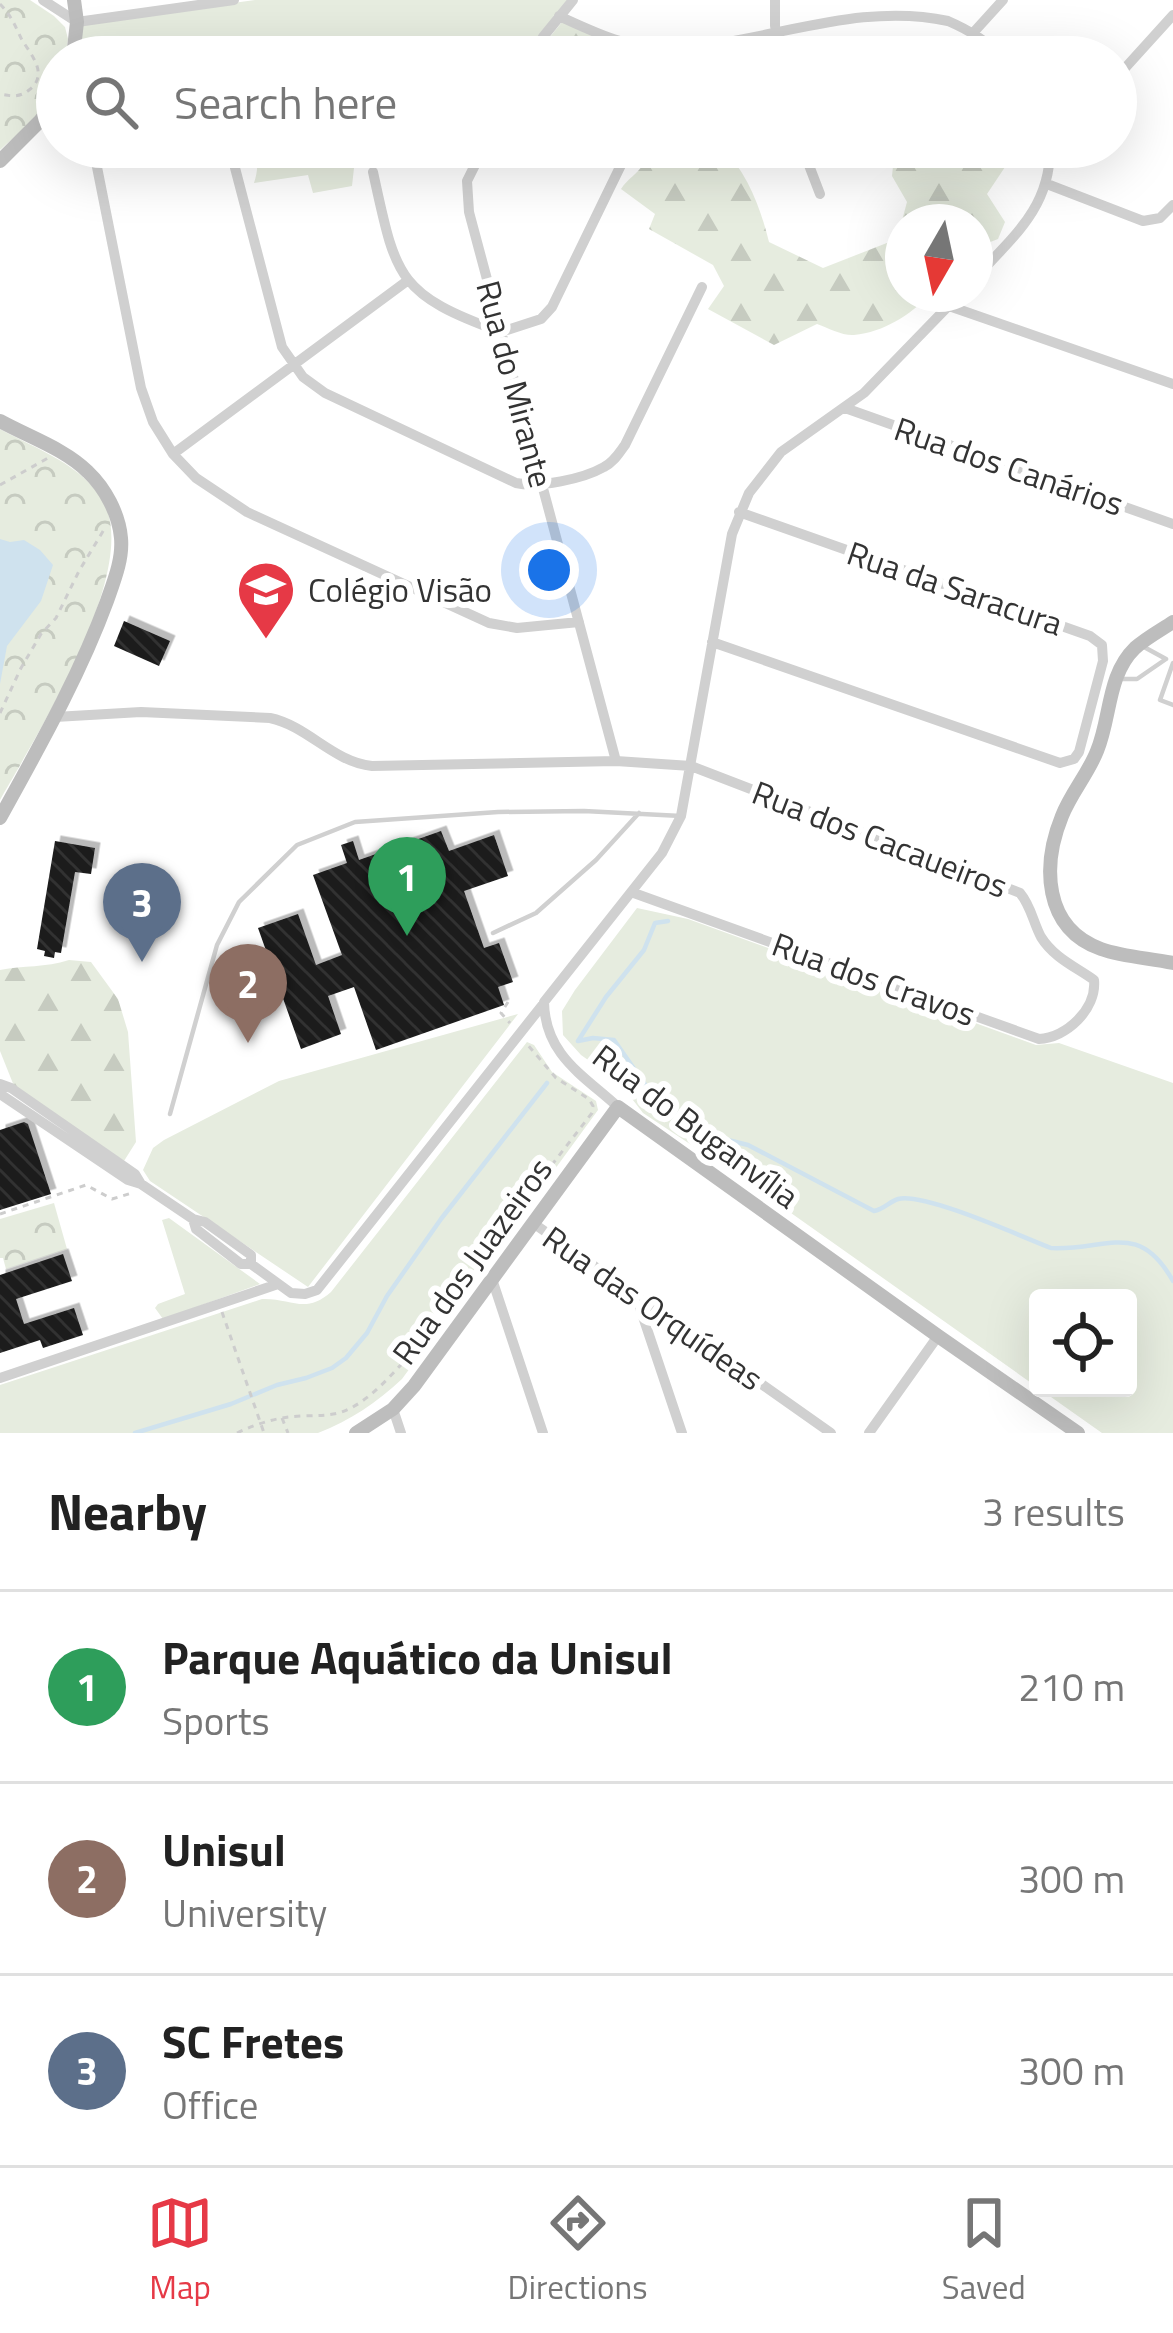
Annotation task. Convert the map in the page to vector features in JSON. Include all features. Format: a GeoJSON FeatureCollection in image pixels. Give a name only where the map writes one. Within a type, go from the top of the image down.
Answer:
{"type":"FeatureCollection","features":[{"type":"Feature","properties":{"kind":"street"},"geometry":{"type":"LineString","coordinates":[[44,0],[77,22],[234,0]]}},
{"type":"Feature","properties":{"kind":"street"},"geometry":{"type":"LineString","coordinates":[[74,0],[75,36]]}},
{"type":"Feature","properties":{"kind":"street"},"geometry":{"type":"LineString","coordinates":[[544,36],[573,0]]}},
{"type":"Feature","properties":{"kind":"street"},"geometry":{"type":"LineString","coordinates":[[775,26],[776,0]]}},
{"type":"Feature","properties":{"kind":"street"},"geometry":{"type":"LineString","coordinates":[[973,33],[1003,0]]}},
{"type":"Feature","properties":{"kind":"street"},"geometry":{"type":"LineString","coordinates":[[733,36],[857,10],[898,7],[928,13],[977,36]]}},
{"type":"Feature","properties":{"kind":"street"},"geometry":{"type":"LineString","coordinates":[[1137,55],[1173,15]]}},
{"type":"Feature","properties":{"kind":"street"},"geometry":{"type":"LineString","coordinates":[[559,16],[605,36]]}},
{"type":"Feature","properties":{"kind":"street"},"geometry":{"type":"LineString","coordinates":[[0,161],[36,125]]}},
{"type":"Feature","properties":{"kind":"street"},"geometry":{"type":"LineString","coordinates":[[97,168],[141,388],[153,422],[173,454],[196,478],[247,512],[489,623],[517,628],[579,622]]}},
{"type":"Feature","properties":{"kind":"street"},"geometry":{"type":"LineString","coordinates":[[235,168],[282,347],[293,366],[325,393],[516,483],[542,485],[596,470],[615,459],[702,287]]}},
{"type":"Feature","properties":{"kind":"street","name":"Rua do Mirante"},"geometry":{"type":"LineString","coordinates":[[473,168],[466,193],[616,761]]}},
{"type":"Feature","properties":{"kind":"street"},"geometry":{"type":"LineString","coordinates":[[373,172],[391,250],[407,281],[436,306],[501,332],[541,319],[552,307],[620,168]]}},
{"type":"Feature","properties":{"kind":"street"},"geometry":{"type":"LineString","coordinates":[[810,168],[820,194]]}},
{"type":"Feature","properties":{"kind":"street"},"geometry":{"type":"LineString","coordinates":[[993,258],[1033,214],[1049,168]]}},
{"type":"Feature","properties":{"kind":"street"},"geometry":{"type":"LineString","coordinates":[[1047,184],[1143,221],[1160,218],[1173,205]]}},
{"type":"Feature","properties":{"kind":"street"},"geometry":{"type":"LineString","coordinates":[[173,454],[407,281]]}},
{"type":"Feature","properties":{"kind":"street"},"geometry":{"type":"LineString","coordinates":[[0,1094],[128,1180],[205,1222],[251,1255],[251,1264],[291,1293],[317,1290],[672,836],[691,766],[732,534],[749,493],[781,452],[882,376],[943,312]]}},
{"type":"Feature","properties":{"kind":"street"},"geometry":{"type":"LineString","coordinates":[[966,312],[1173,384]]}},
{"type":"Feature","properties":{"kind":"street","name":"Rua dos Canários"},"geometry":{"type":"LineString","coordinates":[[844,408],[1173,524]]}},
{"type":"Feature","properties":{"kind":"street"},"geometry":{"type":"LineString","coordinates":[[0,421],[87,470],[109,500],[121,537],[114,582],[96,631],[0,818]]}},
{"type":"Feature","properties":{"kind":"street","name":"Rua da Saracura"},"geometry":{"type":"LineString","coordinates":[[712,643],[1060,763],[1074,759],[1078,752],[1103,661],[1102,645],[1090,636],[739,512]]}},
{"type":"Feature","properties":{"kind":"street"},"geometry":{"type":"LineString","coordinates":[[1173,622],[1126,659],[1096,754],[1064,810],[1050,854],[1052,899],[1060,918],[1084,942],[1173,964]]}},
{"type":"Feature","properties":{"kind":"street","name":"Rua dos Cacaueiros"},"geometry":{"type":"LineString","coordinates":[[55,717],[140,712],[270,718],[288,723],[347,760],[372,766],[616,761],[691,766],[1020,893],[1048,947],[1090,976],[1096,986]]}},
{"type":"Feature","properties":{"kind":"street","name":"Rua dos Cravos"},"geometry":{"type":"LineString","coordinates":[[631,892],[1039,1039],[1055,1037],[1082,1015],[1096,986]]}},
{"type":"Feature","properties":{"kind":"street","name":"Rua do Buganvília"},"geometry":{"type":"LineString","coordinates":[[544,1002],[544,1021],[553,1044],[618,1107],[1078,1433]]}},
{"type":"Feature","properties":{"kind":"street"},"geometry":{"type":"LineString","coordinates":[[0,1084],[135,1174],[141,1184]]}},
{"type":"Feature","properties":{"kind":"street","name":"Rua dos Juazeiros"},"geometry":{"type":"LineString","coordinates":[[356,1433],[393,1409],[414,1386],[528,1222],[618,1107]]}},
{"type":"Feature","properties":{"kind":"street","name":"Rua das Orquídeas"},"geometry":{"type":"LineString","coordinates":[[528,1222],[831,1433]]}},
{"type":"Feature","properties":{"kind":"street"},"geometry":{"type":"LineString","coordinates":[[492,1279],[543,1433]]}},
{"type":"Feature","properties":{"kind":"street"},"geometry":{"type":"LineString","coordinates":[[0,1378],[278,1284]]}},
{"type":"Feature","properties":{"kind":"street"},"geometry":{"type":"LineString","coordinates":[[636,1296],[682,1433]]}},
{"type":"Feature","properties":{"kind":"street"},"geometry":{"type":"LineString","coordinates":[[869,1433],[938,1336]]}},
{"type":"Feature","properties":{"kind":"street"},"geometry":{"type":"LineString","coordinates":[[393,1409],[401,1433]]}},
{"type":"Feature","properties":{"kind":"lane"},"geometry":{"type":"LineString","coordinates":[[1139,645],[1171,661]]}},
{"type":"Feature","properties":{"kind":"lane"},"geometry":{"type":"LineString","coordinates":[[1116,679],[1137,679],[1171,661]]}},
{"type":"Feature","properties":{"kind":"lane"},"geometry":{"type":"LineString","coordinates":[[1171,661],[1160,700],[1173,705]]}},
{"type":"Feature","properties":{"kind":"lane"},"geometry":{"type":"LineString","coordinates":[[170,1114],[217,945],[238,902],[297,844],[355,822],[498,812],[681,816]]}},
{"type":"Feature","properties":{"kind":"lane"},"geometry":{"type":"LineString","coordinates":[[493,933],[536,913],[639,813]]}},
{"type":"Feature","properties":{"kind":"path"},"geometry":{"type":"LineString","coordinates":[[0,4],[36,63]]}},
{"type":"Feature","properties":{"kind":"path"},"geometry":{"type":"LineString","coordinates":[[0,94],[24,94],[36,81]]}},
{"type":"Feature","properties":{"kind":"path"},"geometry":{"type":"LineString","coordinates":[[0,485],[46,458],[58,461]]}},
{"type":"Feature","properties":{"kind":"path"},"geometry":{"type":"LineString","coordinates":[[0,713],[21,668],[64,604],[109,520]]}},
{"type":"Feature","properties":{"kind":"path"},"geometry":{"type":"LineString","coordinates":[[508,1002],[501,1013],[535,1057],[593,1106],[524,1203],[528,1222]]}},
{"type":"Feature","properties":{"kind":"path"},"geometry":{"type":"LineString","coordinates":[[0,1214],[86,1185],[108,1198],[126,1196]]}},
{"type":"Feature","properties":{"kind":"path"},"geometry":{"type":"LineString","coordinates":[[219,1305],[264,1433]]}},
{"type":"Feature","properties":{"kind":"path"},"geometry":{"type":"LineString","coordinates":[[237,1433],[260,1421],[346,1411],[437,1330]]}},
{"type":"Feature","properties":{"kind":"path"},"geometry":{"type":"LineString","coordinates":[[282,1418],[288,1433]]}},
{"type":"Feature","properties":{"kind":"green space"},"geometry":{"type":"Polygon","coordinates":[[[0,0],[30,0],[54,16],[67,36],[36,36],[36,118],[0,150],[0,0]]]}},
{"type":"Feature","properties":{"kind":"green space"},"geometry":{"type":"Polygon","coordinates":[[[255,0],[568,0],[543,36],[79,36],[80,24],[255,0]]]}},
{"type":"Feature","properties":{"kind":"green space"},"geometry":{"type":"Polygon","coordinates":[[[562,22],[596,36],[551,36],[562,22]]]}},
{"type":"Feature","properties":{"kind":"green space"},"geometry":{"type":"Polygon","coordinates":[[[354,168],[352,186],[313,193],[308,175],[254,183],[257,171],[354,168]]]}},
{"type":"Feature","properties":{"kind":"green space"},"geometry":{"type":"Polygon","coordinates":[[[640,168],[739,168],[769,242],[823,268],[885,244],[885,312],[909,312],[876,330],[850,335],[817,324],[774,345],[708,309],[724,286],[713,265],[649,229],[655,214],[621,189],[640,168]]]}},
{"type":"Feature","properties":{"kind":"green space"},"geometry":{"type":"Polygon","coordinates":[[[893,168],[1004,168],[987,194],[1005,222],[993,241],[993,204],[906,204],[892,176],[893,168]]]}},
{"type":"Feature","properties":{"kind":"green space"},"geometry":{"type":"Polygon","coordinates":[[[0,429],[84,478],[104,503],[111,533],[108,570],[79,654],[0,800],[0,429]]]}},
{"type":"Feature","properties":{"kind":"green space"},"geometry":{"type":"Polygon","coordinates":[[[637,908],[688,919],[1036,1045],[1059,1043],[1173,1083],[1173,1433],[1102,1433],[1051,1397],[1137,1397],[1137,1289],[1029,1289],[1029,1382],[643,1113],[619,1082],[581,1055],[563,1035],[562,1011],[637,908]]]}},
{"type":"Feature","properties":{"kind":"green space"},"geometry":{"type":"Polygon","coordinates":[[[69,960],[91,962],[118,999],[128,1032],[136,1142],[124,1161],[14,1086],[0,1051],[0,970],[69,960]]]}},
{"type":"Feature","properties":{"kind":"green space"},"geometry":{"type":"Polygon","coordinates":[[[518,1014],[308,1287],[150,1181],[143,1170],[153,1148],[164,1140],[279,1081],[518,1014]]]}},
{"type":"Feature","properties":{"kind":"green space"},"geometry":{"type":"Polygon","coordinates":[[[527,1042],[552,1072],[596,1101],[598,1110],[402,1379],[373,1403],[318,1433],[0,1433],[0,1385],[262,1299],[306,1304],[322,1299],[527,1042]]]}},
{"type":"Feature","properties":{"kind":"green space"},"geometry":{"type":"Polygon","coordinates":[[[54,1203],[67,1249],[6,1269],[0,1258],[0,1219],[54,1203]]]}},
{"type":"Feature","properties":{"kind":"green space"},"geometry":{"type":"Polygon","coordinates":[[[169,1218],[260,1284],[163,1319],[155,1308],[158,1304],[185,1294],[162,1220],[169,1218]]]}},
{"type":"Feature","properties":{"kind":"water"},"geometry":{"type":"Polygon","coordinates":[[[0,539],[24,540],[53,565],[41,601],[7,646],[0,684],[0,539]]]}},
{"type":"Feature","properties":{"kind":"building"},"geometry":{"type":"Polygon","coordinates":[[[124,621],[170,641],[159,666],[114,646],[124,621]]]}},
{"type":"Feature","properties":{"kind":"building"},"geometry":{"type":"Polygon","coordinates":[[[441,831],[449,851],[494,835],[508,876],[464,891],[484,948],[499,943],[513,982],[498,987],[504,1005],[376,1050],[354,987],[328,996],[341,1034],[301,1049],[258,928],[298,914],[316,965],[342,955],[313,875],[347,863],[341,845],[353,841],[359,860],[441,831]]]}},
{"type":"Feature","properties":{"kind":"building"},"geometry":{"type":"Polygon","coordinates":[[[55,841],[95,848],[91,874],[75,872],[61,953],[55,952],[54,958],[37,949],[55,841]]]}},
{"type":"Feature","properties":{"kind":"building"},"geometry":{"type":"Polygon","coordinates":[[[24,1122],[51,1194],[0,1210],[0,1130],[24,1122]]]}},
{"type":"Feature","properties":{"kind":"building"},"geometry":{"type":"Polygon","coordinates":[[[63,1254],[72,1281],[16,1299],[24,1324],[74,1308],[83,1335],[43,1348],[40,1340],[0,1353],[0,1275],[63,1254]]]}},
{"type":"Feature","properties":{"kind":"waterway"},"geometry":{"type":"LineString","coordinates":[[578,1041],[644,950],[655,923],[668,921]]}},
{"type":"Feature","properties":{"kind":"waterway"},"geometry":{"type":"LineString","coordinates":[[578,1041],[614,1040],[651,1093],[673,1112],[874,1211],[898,1199],[911,1199],[1051,1248],[1134,1244],[1160,1262],[1173,1281]]}},
{"type":"Feature","properties":{"kind":"waterway"},"geometry":{"type":"LineString","coordinates":[[135,1433],[306,1378],[346,1358],[441,1219],[547,1083]]}},
{"type":"Feature","properties":{"kind":"place","name":"Colégio Visão"},"geometry":{"type":"Point","coordinates":[266,641]}},
{"type":"Feature","properties":{"kind":"place","name":"Parque Aquático da Unisul"},"geometry":{"type":"Point","coordinates":[407,936]}},
{"type":"Feature","properties":{"kind":"place","name":"SC Fretes"},"geometry":{"type":"Point","coordinates":[142,962]}},
{"type":"Feature","properties":{"kind":"place","name":"Unisul"},"geometry":{"type":"Point","coordinates":[248,1043]}}]}
